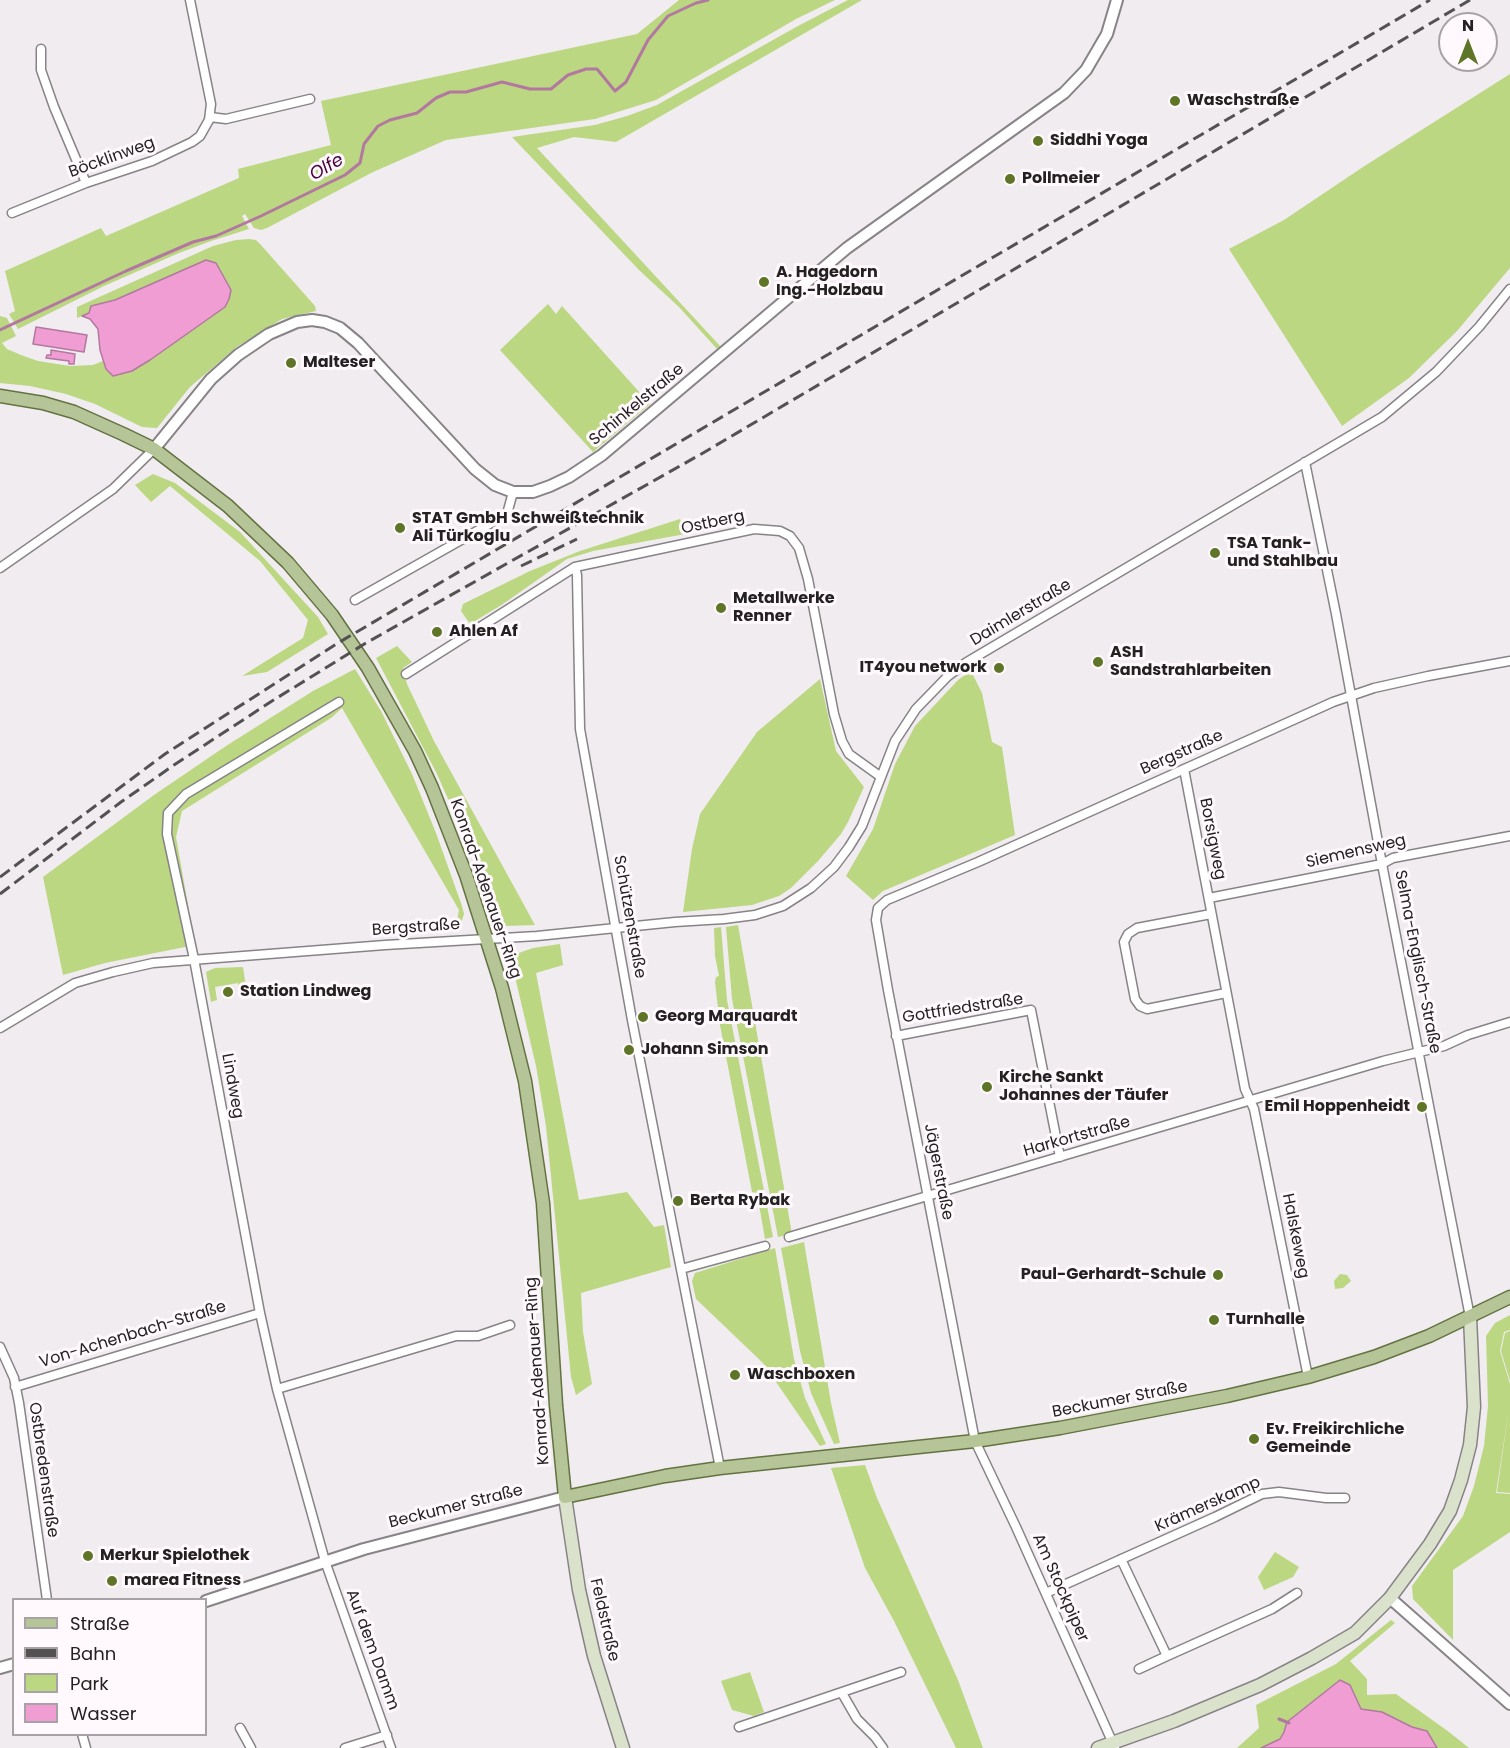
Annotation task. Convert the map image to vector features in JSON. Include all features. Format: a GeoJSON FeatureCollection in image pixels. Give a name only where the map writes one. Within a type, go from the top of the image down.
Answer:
{"type":"FeatureCollection","features":[{"type":"Feature","properties":{"kind":"main road","name":"Konrad-Adenauer-Ring"},"geometry":{"type":"LineString","coordinates":[[0,396],[43,403],[74,412],[154,449],[213,493],[269,543],[309,586],[368,668],[415,751],[466,875],[517,1045],[532,1122],[544,1224],[556,1405],[565,1497]]}},
{"type":"Feature","properties":{"kind":"main road","name":"Beckumer Straße"},"geometry":{"type":"LineString","coordinates":[[565,1497],[665,1476],[720,1468],[975,1441],[1131,1416],[1227,1396],[1308,1377],[1374,1357],[1429,1336],[1510,1297]]}},
{"type":"Feature","properties":{"kind":"main road"},"geometry":{"type":"LineString","coordinates":[[1098,1748],[1114,1745],[1260,1685],[1355,1633],[1390,1598],[1430,1544],[1450,1511],[1461,1479],[1470,1445],[1474,1407],[1470,1317]]}},
{"type":"Feature","properties":{"kind":"main road","name":"Feldstraße"},"geometry":{"type":"LineString","coordinates":[[565,1497],[579,1590],[594,1656],[623,1748]]}},
{"type":"Feature","properties":{"kind":"street"},"geometry":{"type":"LineString","coordinates":[[190,0],[207,78],[211,104],[210,117],[226,119],[310,99]]}},
{"type":"Feature","properties":{"kind":"street","name":"Schinkelstraße"},"geometry":{"type":"LineString","coordinates":[[513,492],[533,492],[550,486],[569,477],[602,455],[847,248],[1064,93],[1086,70],[1107,34],[1116,0]]}},
{"type":"Feature","properties":{"kind":"street"},"geometry":{"type":"LineString","coordinates":[[41,49],[40,70],[86,183]]}},
{"type":"Feature","properties":{"kind":"street","name":"Böcklinweg"},"geometry":{"type":"LineString","coordinates":[[12,213],[86,183],[152,161],[192,142],[206,129],[210,117]]}},
{"type":"Feature","properties":{"kind":"street","name":"Daimlerstraße"},"geometry":{"type":"LineString","coordinates":[[834,867],[862,826],[895,741],[916,709],[948,676],[967,662],[1382,417],[1429,378],[1479,327],[1510,289]]}},
{"type":"Feature","properties":{"kind":"street"},"geometry":{"type":"LineString","coordinates":[[0,568],[113,489],[154,449],[211,379],[238,355],[269,334],[297,322],[312,320],[326,322],[340,328],[358,343],[475,470],[495,485],[513,492],[507,514],[355,600]]}},
{"type":"Feature","properties":{"kind":"street","name":"Selma-Englisch-Straße"},"geometry":{"type":"LineString","coordinates":[[1305,462],[1470,1317]]}},
{"type":"Feature","properties":{"kind":"street","name":"Ostberg"},"geometry":{"type":"LineString","coordinates":[[406,674],[575,567],[754,529],[780,531],[790,536],[799,548],[808,579],[834,714],[842,741],[849,754],[881,777]]}},
{"type":"Feature","properties":{"kind":"street","name":"Schützenstraße"},"geometry":{"type":"LineString","coordinates":[[575,567],[577,575],[579,729],[632,1020],[720,1468]]}},
{"type":"Feature","properties":{"kind":"street","name":"Bergstraße"},"geometry":{"type":"LineString","coordinates":[[878,908],[886,900],[978,862],[1350,695],[1428,675],[1510,661]]}},
{"type":"Feature","properties":{"kind":"street","name":"Lindweg"},"geometry":{"type":"LineString","coordinates":[[325,1561],[277,1389],[260,1313],[194,959],[167,834],[168,813],[186,794],[339,702]]}},
{"type":"Feature","properties":{"kind":"street","name":"Borsigweg"},"geometry":{"type":"LineString","coordinates":[[1184,769],[1245,1089],[1251,1101]]}},
{"type":"Feature","properties":{"kind":"street","name":"Siemensweg"},"geometry":{"type":"LineString","coordinates":[[1209,898],[1382,864],[1392,858],[1510,836]]}},
{"type":"Feature","properties":{"kind":"street","name":"Bergstraße"},"geometry":{"type":"LineString","coordinates":[[0,1028],[75,983],[153,963],[724,919],[769,911],[796,899],[834,867]]}},
{"type":"Feature","properties":{"kind":"street","name":"Jägerstraße"},"geometry":{"type":"LineString","coordinates":[[878,908],[876,920],[896,1036],[975,1441]]}},
{"type":"Feature","properties":{"kind":"street"},"geometry":{"type":"LineString","coordinates":[[1211,914],[1137,928],[1128,934],[1124,942],[1134,999],[1140,1006],[1148,1009],[1226,993]]}},
{"type":"Feature","properties":{"kind":"street","name":"Gottfriedstraße"},"geometry":{"type":"LineString","coordinates":[[896,1036],[1031,1010],[1060,1157]]}},
{"type":"Feature","properties":{"kind":"street","name":"Harkortstraße"},"geometry":{"type":"LineString","coordinates":[[789,1237],[1444,1046],[1468,1035],[1510,1022]]}},
{"type":"Feature","properties":{"kind":"street","name":"Halskeweg"},"geometry":{"type":"LineString","coordinates":[[1251,1101],[1308,1377]]}},
{"type":"Feature","properties":{"kind":"street"},"geometry":{"type":"LineString","coordinates":[[681,1269],[765,1246]]}},
{"type":"Feature","properties":{"kind":"street","name":"Von-Achenbach-Straße"},"geometry":{"type":"LineString","coordinates":[[15,1387],[260,1313]]}},
{"type":"Feature","properties":{"kind":"street"},"geometry":{"type":"LineString","coordinates":[[277,1389],[456,1336],[478,1336],[510,1325]]}},
{"type":"Feature","properties":{"kind":"street","name":"Ostbredenstraße"},"geometry":{"type":"LineString","coordinates":[[0,1347],[14,1378],[47,1598]]}},
{"type":"Feature","properties":{"kind":"street","name":"Am Stockpiper"},"geometry":{"type":"LineString","coordinates":[[975,1441],[1114,1745]]}},
{"type":"Feature","properties":{"kind":"street","name":"Krämerskamp"},"geometry":{"type":"LineString","coordinates":[[1046,1593],[1262,1494],[1279,1492],[1345,1498]]}},
{"type":"Feature","properties":{"kind":"street","name":"Beckumer Straße"},"geometry":{"type":"LineString","coordinates":[[207,1601],[403,1537],[565,1497]]}},
{"type":"Feature","properties":{"kind":"street"},"geometry":{"type":"LineString","coordinates":[[1121,1558],[1167,1656]]}},
{"type":"Feature","properties":{"kind":"street","name":"Auf dem Damm"},"geometry":{"type":"LineString","coordinates":[[325,1561],[391,1748]]}},
{"type":"Feature","properties":{"kind":"street"},"geometry":{"type":"LineString","coordinates":[[1139,1669],[1246,1621],[1297,1593]]}},
{"type":"Feature","properties":{"kind":"street"},"geometry":{"type":"LineString","coordinates":[[1390,1598],[1510,1704]]}},
{"type":"Feature","properties":{"kind":"street"},"geometry":{"type":"LineString","coordinates":[[739,1727],[902,1672]]}},
{"type":"Feature","properties":{"kind":"street"},"geometry":{"type":"LineString","coordinates":[[842,1694],[857,1719],[883,1748]]}},
{"type":"Feature","properties":{"kind":"street"},"geometry":{"type":"LineString","coordinates":[[240,1728],[251,1748]]}},
{"type":"Feature","properties":{"kind":"street"},"geometry":{"type":"LineString","coordinates":[[345,1748],[387,1735]]}},
{"type":"Feature","properties":{"kind":"green space"},"geometry":{"type":"Polygon","coordinates":[[[679,0],[835,0],[796,19],[656,100],[595,119],[446,140],[373,172],[267,228],[261,230],[254,228],[245,214],[242,216],[249,229],[179,253],[104,286],[18,329],[9,314],[15,311],[5,271],[101,228],[106,236],[239,178],[238,169],[331,145],[321,101],[637,34],[679,0]]]}},
{"type":"Feature","properties":{"kind":"green space"},"geometry":{"type":"Polygon","coordinates":[[[848,0],[862,0],[616,142],[574,137],[537,148],[721,347],[717,349],[679,307],[640,271],[512,137],[595,125],[657,105],[848,0]]]}},
{"type":"Feature","properties":{"kind":"green space"},"geometry":{"type":"Polygon","coordinates":[[[1510,74],[1510,268],[1457,331],[1409,378],[1342,426],[1229,249],[1284,220],[1510,74]]]}},
{"type":"Feature","properties":{"kind":"green space"},"geometry":{"type":"Polygon","coordinates":[[[249,239],[256,240],[261,245],[315,306],[316,311],[282,319],[238,346],[190,387],[157,428],[142,427],[95,404],[66,394],[30,386],[0,383],[0,316],[7,318],[16,336],[2,343],[7,349],[21,355],[38,361],[70,366],[93,365],[103,361],[106,369],[132,371],[207,320],[115,300],[92,306],[89,313],[77,318],[77,307],[213,246],[249,239]]]}},
{"type":"Feature","properties":{"kind":"green space"},"geometry":{"type":"Polygon","coordinates":[[[548,304],[556,314],[562,306],[650,404],[593,452],[500,350],[548,304]]]}},
{"type":"Feature","properties":{"kind":"green space"},"geometry":{"type":"Polygon","coordinates":[[[153,474],[175,483],[240,532],[318,617],[328,634],[267,672],[242,676],[303,638],[308,620],[260,561],[170,486],[151,502],[135,485],[153,474]]]}},
{"type":"Feature","properties":{"kind":"green space"},"geometry":{"type":"Polygon","coordinates":[[[680,519],[685,534],[593,551],[567,559],[470,624],[461,611],[463,604],[530,571],[580,551],[680,519]]]}},
{"type":"Feature","properties":{"kind":"green space"},"geometry":{"type":"Polygon","coordinates":[[[397,646],[412,662],[403,668],[407,684],[434,741],[535,925],[505,926],[436,772],[376,658],[397,646]]]}},
{"type":"Feature","properties":{"kind":"green space"},"geometry":{"type":"Polygon","coordinates":[[[355,669],[381,711],[412,774],[462,906],[464,914],[461,923],[456,926],[459,910],[342,708],[331,718],[182,811],[176,837],[195,945],[105,963],[63,975],[43,877],[154,795],[226,746],[313,691],[355,669]]]}},
{"type":"Feature","properties":{"kind":"green space"},"geometry":{"type":"Polygon","coordinates":[[[971,671],[982,693],[992,742],[1002,747],[1015,835],[883,891],[873,900],[846,876],[873,829],[895,764],[915,726],[958,680],[971,671]]]}},
{"type":"Feature","properties":{"kind":"green space"},"geometry":{"type":"Polygon","coordinates":[[[820,679],[836,751],[864,787],[841,834],[791,888],[779,896],[752,905],[683,912],[692,849],[700,814],[757,732],[820,679]]]}},
{"type":"Feature","properties":{"kind":"green space"},"geometry":{"type":"Polygon","coordinates":[[[738,925],[792,1234],[778,1237],[732,999],[726,927],[738,925]]]}},
{"type":"Feature","properties":{"kind":"green space"},"geometry":{"type":"Polygon","coordinates":[[[721,927],[727,1000],[773,1237],[765,1239],[757,1193],[752,1192],[720,1025],[715,982],[716,977],[719,976],[715,956],[714,928],[721,927]]]}},
{"type":"Feature","properties":{"kind":"green space"},"geometry":{"type":"Polygon","coordinates":[[[560,944],[563,965],[536,973],[579,1200],[627,1192],[654,1227],[664,1225],[671,1267],[581,1293],[583,1332],[592,1384],[576,1395],[571,1377],[546,1126],[536,1066],[512,964],[516,954],[533,948],[560,944]]]}},
{"type":"Feature","properties":{"kind":"green space"},"geometry":{"type":"Polygon","coordinates":[[[243,967],[247,994],[241,996],[238,983],[215,987],[217,1000],[211,1002],[206,972],[215,968],[243,967]]]}},
{"type":"Feature","properties":{"kind":"green space"},"geometry":{"type":"Polygon","coordinates":[[[804,1242],[831,1403],[840,1443],[834,1444],[811,1393],[800,1351],[781,1248],[804,1242]]]}},
{"type":"Feature","properties":{"kind":"green space"},"geometry":{"type":"Polygon","coordinates":[[[775,1248],[794,1359],[805,1398],[826,1444],[820,1446],[763,1363],[696,1299],[692,1281],[695,1273],[775,1248]]]}},
{"type":"Feature","properties":{"kind":"green space"},"geometry":{"type":"Polygon","coordinates":[[[1340,1274],[1347,1275],[1351,1281],[1343,1288],[1335,1289],[1334,1281],[1340,1274]]]}},
{"type":"Feature","properties":{"kind":"green space"},"geometry":{"type":"Polygon","coordinates":[[[1510,1315],[1510,1330],[1504,1332],[1500,1351],[1510,1384],[1510,1493],[1497,1492],[1509,1408],[1496,1493],[1510,1494],[1510,1532],[1453,1570],[1453,1640],[1413,1599],[1412,1586],[1463,1516],[1474,1486],[1484,1446],[1488,1406],[1486,1336],[1495,1323],[1510,1315]]]}},
{"type":"Feature","properties":{"kind":"green space"},"geometry":{"type":"Polygon","coordinates":[[[1510,1331],[1510,1381],[1501,1351],[1505,1333],[1510,1331]]]}},
{"type":"Feature","properties":{"kind":"green space"},"geometry":{"type":"Polygon","coordinates":[[[865,1465],[877,1498],[958,1680],[983,1748],[956,1748],[894,1621],[865,1568],[831,1468],[865,1465]]]}},
{"type":"Feature","properties":{"kind":"green space"},"geometry":{"type":"Polygon","coordinates":[[[1275,1552],[1299,1567],[1293,1577],[1264,1590],[1258,1577],[1275,1552]]]}},
{"type":"Feature","properties":{"kind":"green space"},"geometry":{"type":"Polygon","coordinates":[[[1391,1620],[1395,1623],[1350,1661],[1367,1679],[1367,1695],[1396,1694],[1469,1748],[1437,1748],[1427,1731],[1412,1727],[1382,1712],[1361,1709],[1350,1685],[1340,1680],[1287,1722],[1280,1739],[1261,1748],[1237,1748],[1259,1728],[1256,1705],[1336,1664],[1391,1620]]]}},
{"type":"Feature","properties":{"kind":"green space"},"geometry":{"type":"Polygon","coordinates":[[[750,1672],[764,1712],[754,1716],[732,1710],[721,1681],[750,1672]]]}},
{"type":"Feature","properties":{"kind":"water"},"geometry":{"type":"Polygon","coordinates":[[[206,260],[216,263],[231,290],[225,307],[150,360],[132,371],[113,376],[106,369],[100,350],[98,329],[90,319],[82,316],[89,313],[91,306],[115,300],[206,260]]]}},
{"type":"Feature","properties":{"kind":"water"},"geometry":{"type":"Polygon","coordinates":[[[36,327],[87,335],[84,352],[33,344],[36,327]]]}},
{"type":"Feature","properties":{"kind":"water"},"geometry":{"type":"Polygon","coordinates":[[[51,350],[75,354],[74,364],[69,364],[69,361],[46,358],[47,355],[51,355],[51,350]]]}},
{"type":"Feature","properties":{"kind":"water"},"geometry":{"type":"Polygon","coordinates":[[[1340,1680],[1350,1685],[1361,1709],[1382,1712],[1412,1727],[1427,1731],[1437,1748],[1261,1748],[1280,1739],[1287,1722],[1340,1680]]]}},
{"type":"Feature","properties":{"kind":"waterway","name":"Olfe"},"geometry":{"type":"LineString","coordinates":[[0,330],[126,271],[261,216],[345,175],[360,163],[364,144],[378,126],[390,120],[417,113],[436,98],[450,92],[466,92],[502,82],[530,89],[551,89],[568,75],[586,69],[597,69],[615,91],[626,82],[648,40],[668,16],[708,0]]}},
{"type":"Feature","properties":{"kind":"waterway"},"geometry":{"type":"LineString","coordinates":[[1279,1719],[1289,1723]]}},
{"type":"Feature","properties":{"kind":"railway"},"geometry":{"type":"LineString","coordinates":[[0,877],[165,754],[338,643],[1430,0]]}},
{"type":"Feature","properties":{"kind":"railway"},"geometry":{"type":"LineString","coordinates":[[0,894],[121,802],[174,765],[366,643],[703,453],[1470,0]]}},
{"type":"Feature","properties":{"kind":"railway"},"geometry":{"type":"LineString","coordinates":[[521,566],[577,539]]}},
{"type":"Feature","properties":{"kind":"place","name":"Waschstraße"},"geometry":{"type":"Point","coordinates":[1175,101]}},
{"type":"Feature","properties":{"kind":"place","name":"Siddhi Yoga"},"geometry":{"type":"Point","coordinates":[1038,141]}},
{"type":"Feature","properties":{"kind":"place","name":"Pollmeier"},"geometry":{"type":"Point","coordinates":[1010,179]}},
{"type":"Feature","properties":{"kind":"place","name":"A. Hagedorn Ing.-Holzbau"},"geometry":{"type":"Point","coordinates":[764,282]}},
{"type":"Feature","properties":{"kind":"place","name":"Malteser"},"geometry":{"type":"Point","coordinates":[291,363]}},
{"type":"Feature","properties":{"kind":"place","name":"STAT GmbH Schweißtechnik Ali Türkoglu"},"geometry":{"type":"Point","coordinates":[400,528]}},
{"type":"Feature","properties":{"kind":"place","name":"TSA Tank- und Stahlbau"},"geometry":{"type":"Point","coordinates":[1215,553]}},
{"type":"Feature","properties":{"kind":"place","name":"Metallwerke Renner"},"geometry":{"type":"Point","coordinates":[721,608]}},
{"type":"Feature","properties":{"kind":"place","name":"Ahlen Af"},"geometry":{"type":"Point","coordinates":[437,632]}},
{"type":"Feature","properties":{"kind":"place","name":"ASH Sandstrahlarbeiten"},"geometry":{"type":"Point","coordinates":[1098,662]}},
{"type":"Feature","properties":{"kind":"place","name":"IT4you network"},"geometry":{"type":"Point","coordinates":[999,668]}},
{"type":"Feature","properties":{"kind":"place","name":"Station Lindweg"},"geometry":{"type":"Point","coordinates":[228,992]}},
{"type":"Feature","properties":{"kind":"place","name":"Georg Marquardt"},"geometry":{"type":"Point","coordinates":[643,1017]}},
{"type":"Feature","properties":{"kind":"place","name":"Johann Simson"},"geometry":{"type":"Point","coordinates":[629,1050]}},
{"type":"Feature","properties":{"kind":"place","name":"Kirche Sankt Johannes der Täufer"},"geometry":{"type":"Point","coordinates":[987,1087]}},
{"type":"Feature","properties":{"kind":"place","name":"Emil Hoppenheidt"},"geometry":{"type":"Point","coordinates":[1422,1107]}},
{"type":"Feature","properties":{"kind":"place","name":"Berta Rybak"},"geometry":{"type":"Point","coordinates":[678,1201]}},
{"type":"Feature","properties":{"kind":"place","name":"Paul-Gerhardt-Schule"},"geometry":{"type":"Point","coordinates":[1218,1275]}},
{"type":"Feature","properties":{"kind":"place","name":"Turnhalle"},"geometry":{"type":"Point","coordinates":[1214,1320]}},
{"type":"Feature","properties":{"kind":"place","name":"Waschboxen"},"geometry":{"type":"Point","coordinates":[735,1375]}},
{"type":"Feature","properties":{"kind":"place","name":"Ev. Freikirchliche Gemeinde"},"geometry":{"type":"Point","coordinates":[1254,1439]}},
{"type":"Feature","properties":{"kind":"place","name":"Merkur Spielothek"},"geometry":{"type":"Point","coordinates":[88,1556]}},
{"type":"Feature","properties":{"kind":"place","name":"marea Fitness"},"geometry":{"type":"Point","coordinates":[112,1581]}}]}
